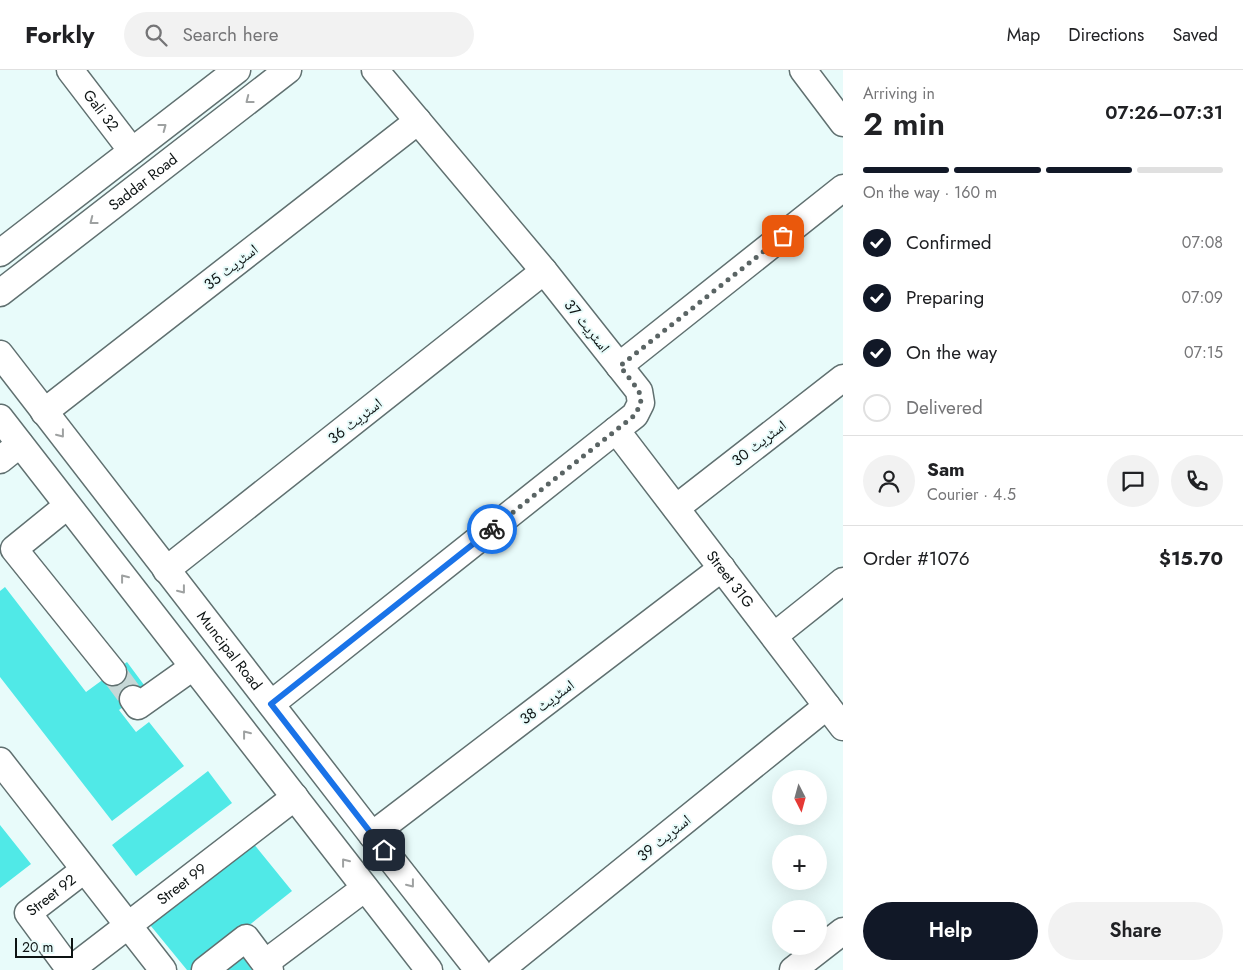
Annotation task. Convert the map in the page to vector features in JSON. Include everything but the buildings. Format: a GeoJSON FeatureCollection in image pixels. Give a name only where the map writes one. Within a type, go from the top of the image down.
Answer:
{"type":"FeatureCollection","features":[{"type":"Feature","properties":{"kind":"street","name":"Gali 32"},"geometry":{"type":"LineString","coordinates":[[70,70],[132,151]]}},
{"type":"Feature","properties":{"kind":"street"},"geometry":{"type":"LineString","coordinates":[[0,252],[237,70]]}},
{"type":"Feature","properties":{"kind":"street","name":"Saddar Road"},"geometry":{"type":"LineString","coordinates":[[0,294],[288,70]]}},
{"type":"Feature","properties":{"kind":"street","name":"اسٹریٹ 37"},"geometry":{"type":"LineString","coordinates":[[271,704],[635,415],[641,403],[639,391],[620,366],[544,271],[375,70]]}},
{"type":"Feature","properties":{"kind":"street"},"geometry":{"type":"LineString","coordinates":[[803,70],[843,123]]}},
{"type":"Feature","properties":{"kind":"street","name":"اسٹریٹ 35"},"geometry":{"type":"LineString","coordinates":[[44,412],[418,121]]}},
{"type":"Feature","properties":{"kind":"street"},"geometry":{"type":"LineString","coordinates":[[620,366],[843,188]]}},
{"type":"Feature","properties":{"kind":"street","name":"اسٹریٹ 36"},"geometry":{"type":"LineString","coordinates":[[166,570],[544,271]]}},
{"type":"Feature","properties":{"kind":"street","name":"Muncipal Road"},"geometry":{"type":"LineString","coordinates":[[0,354],[478,970]]}},
{"type":"Feature","properties":{"kind":"street","name":"اسٹریٹ 30"},"geometry":{"type":"LineString","coordinates":[[676,508],[843,378]]}},
{"type":"Feature","properties":{"kind":"street"},"geometry":{"type":"LineString","coordinates":[[0,418],[10,452],[67,506],[429,970]]}},
{"type":"Feature","properties":{"kind":"street","name":"Street 31G"},"geometry":{"type":"LineString","coordinates":[[616,430],[843,727]]}},
{"type":"Feature","properties":{"kind":"street"},"geometry":{"type":"LineString","coordinates":[[67,506],[14,549],[112,672]]}},
{"type":"Feature","properties":{"kind":"street","name":"اسٹریٹ 38"},"geometry":{"type":"LineString","coordinates":[[372,835],[722,568]]}},
{"type":"Feature","properties":{"kind":"street"},"geometry":{"type":"LineString","coordinates":[[774,636],[843,580]]}},
{"type":"Feature","properties":{"kind":"street"},"geometry":{"type":"LineString","coordinates":[[133,699],[138,706],[193,667]]}},
{"type":"Feature","properties":{"kind":"street","name":"اسٹریٹ 39"},"geometry":{"type":"LineString","coordinates":[[500,970],[827,706]]}},
{"type":"Feature","properties":{"kind":"street","name":"Street 92"},"geometry":{"type":"LineString","coordinates":[[0,761],[162,970]]}},
{"type":"Feature","properties":{"kind":"street","name":"Street 99"},"geometry":{"type":"LineString","coordinates":[[70,970],[295,798]]}},
{"type":"Feature","properties":{"kind":"street","name":"Street 92"},"geometry":{"type":"LineString","coordinates":[[70,970],[28,913],[84,870]]}},
{"type":"Feature","properties":{"kind":"street"},"geometry":{"type":"LineString","coordinates":[[205,970],[246,938],[268,966],[365,888]]}},
{"type":"Feature","properties":{"kind":"street"},"geometry":{"type":"LineString","coordinates":[[793,970],[843,931]]}},
{"type":"Feature","properties":{"kind":"tunnel"},"geometry":{"type":"LineString","coordinates":[[113,672],[133,699]]}},
{"type":"Feature","properties":{"kind":"way so far"},"geometry":{"type":"LineString","coordinates":[[492,529],[635,415],[641,403],[639,391],[620,366],[783,236]]}},
{"type":"Feature","properties":{"kind":"route"},"geometry":{"type":"LineString","coordinates":[[384,850],[271,704],[492,529]]}}]}
